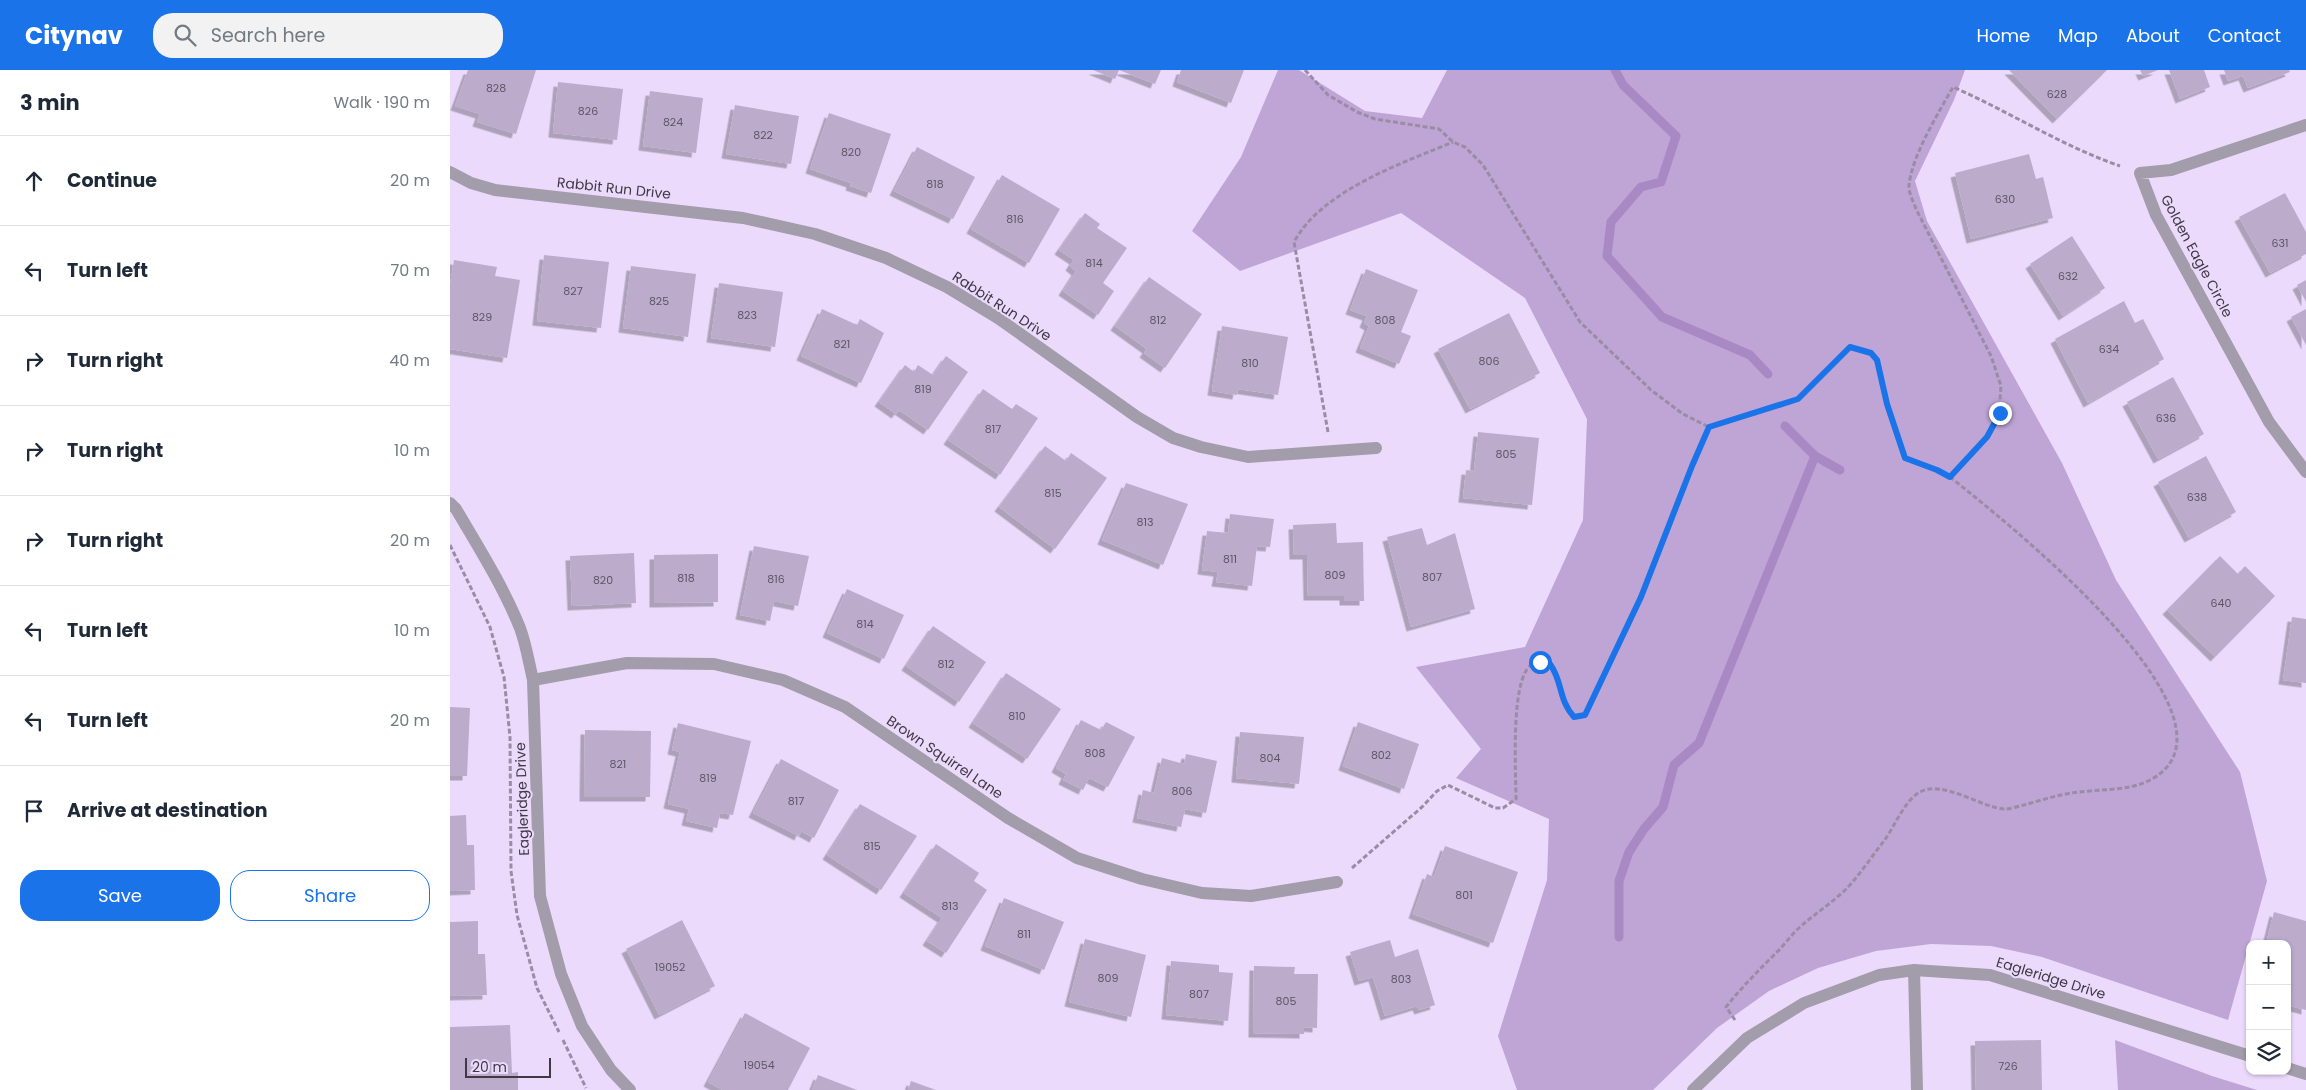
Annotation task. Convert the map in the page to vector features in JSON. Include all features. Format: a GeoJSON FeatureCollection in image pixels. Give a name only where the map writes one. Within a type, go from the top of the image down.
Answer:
{"type":"FeatureCollection","features":[{"type":"Feature","properties":{"kind":"street"},"geometry":{"type":"LineString","coordinates":[[2140,173],[2171,170],[2306,125]]}},
{"type":"Feature","properties":{"kind":"street","name":"Rabbit Run Drive"},"geometry":{"type":"LineString","coordinates":[[450,172],[471,183],[495,190],[743,218],[815,234],[886,258],[947,287],[998,318],[1137,417],[1173,438],[1201,447],[1248,457],[1376,448]]}},
{"type":"Feature","properties":{"kind":"street","name":"Golden Eagle Circle"},"geometry":{"type":"LineString","coordinates":[[2140,173],[2156,215],[2269,422],[2306,472]]}},
{"type":"Feature","properties":{"kind":"street","name":"Eagleridge Drive"},"geometry":{"type":"LineString","coordinates":[[450,503],[456,509],[503,590],[520,630],[533,680],[540,896],[561,974],[582,1026],[611,1070],[630,1090]]}},
{"type":"Feature","properties":{"kind":"street","name":"Brown Squirrel Lane"},"geometry":{"type":"LineString","coordinates":[[533,680],[627,663],[714,664],[783,680],[846,707],[1008,818],[1077,858],[1142,880],[1202,894],[1251,896],[1337,882]]}},
{"type":"Feature","properties":{"kind":"street"},"geometry":{"type":"LineString","coordinates":[[1914,970],[1917,1090]]}},
{"type":"Feature","properties":{"kind":"street","name":"Eagleridge Drive"},"geometry":{"type":"LineString","coordinates":[[1693,1090],[1747,1038],[1804,1003],[1879,975],[1914,970],[1990,975],[2246,1055]]}},
{"type":"Feature","properties":{"kind":"street"},"geometry":{"type":"LineString","coordinates":[[2291,1069],[2306,1074]]}},
{"type":"Feature","properties":{"kind":"path"},"geometry":{"type":"LineString","coordinates":[[1305,70],[1328,95],[1357,112],[1375,118],[1439,129],[1454,142],[1465,147],[1483,165],[1580,322],[1651,390],[1683,414],[1709,427],[1746,416],[1798,399],[1850,347],[1871,353],[1877,360],[1887,404],[1905,458],[1950,477],[2012,526],[2116,627],[2158,683],[2171,707],[2177,728],[2176,750],[2167,766],[2152,779],[2130,786],[2077,792],[2006,809],[1948,791],[1937,789],[1920,792],[1908,804],[1886,838],[1844,891],[1798,929],[1746,982],[1726,1007]]}},
{"type":"Feature","properties":{"kind":"path"},"geometry":{"type":"LineString","coordinates":[[1950,477],[1987,437],[2000,413],[2001,386],[1991,356],[1916,209],[1909,189],[1912,168],[1938,113],[1953,88],[1982,100],[2086,154],[2140,173]]}},
{"type":"Feature","properties":{"kind":"path"},"geometry":{"type":"LineString","coordinates":[[1331,451],[1326,413],[1294,242],[1301,230],[1330,203],[1365,180],[1454,142]]}},
{"type":"Feature","properties":{"kind":"path"},"geometry":{"type":"LineString","coordinates":[[1337,882],[1391,832],[1422,807],[1437,791],[1448,785],[1495,808],[1503,808],[1516,799],[1516,713],[1525,673],[1531,665],[1540,662],[1550,664],[1556,672],[1565,707],[1574,717],[1585,715],[1641,597],[1709,427]]}},
{"type":"Feature","properties":{"kind":"shaded area"},"geometry":{"type":"Polygon","coordinates":[[[1278,70],[1299,70],[1365,111],[1422,118],[1447,70],[1965,70],[1954,100],[1915,181],[1927,221],[2062,463],[2116,580],[2240,772],[2267,881],[2250,940],[2246,940],[2246,956],[2228,1020],[2042,957],[1991,946],[1931,944],[1876,951],[1818,968],[1769,991],[1717,1028],[1653,1090],[1517,1090],[1498,1036],[1547,880],[1549,819],[1456,778],[1481,749],[1416,667],[1525,647],[1583,520],[1587,419],[1525,298],[1401,213],[1240,271],[1192,231],[1241,157],[1278,70]]]}},
{"type":"Feature","properties":{"kind":"shaded area"},"geometry":{"type":"Polygon","coordinates":[[[2115,1040],[2212,1076],[2257,1090],[2118,1090],[2115,1040]]]}},
{"type":"Feature","properties":{"kind":"building"},"geometry":{"type":"Polygon","coordinates":[[[468,70],[536,70],[516,134],[477,122],[480,114],[455,106],[468,70]]]}},
{"type":"Feature","properties":{"kind":"building"},"geometry":{"type":"Polygon","coordinates":[[[1093,70],[1119,70],[1115,79],[1093,70]]]}},
{"type":"Feature","properties":{"kind":"building"},"geometry":{"type":"Polygon","coordinates":[[[1119,70],[1161,70],[1155,84],[1119,70]]]}},
{"type":"Feature","properties":{"kind":"building"},"geometry":{"type":"Polygon","coordinates":[[[1181,70],[1244,70],[1231,103],[1177,82],[1181,70]]]}},
{"type":"Feature","properties":{"kind":"building"},"geometry":{"type":"Polygon","coordinates":[[[2009,70],[2107,70],[2057,119],[2009,70]]]}},
{"type":"Feature","properties":{"kind":"building"},"geometry":{"type":"Polygon","coordinates":[[[2140,70],[2158,70],[2143,76],[2140,70]]]}},
{"type":"Feature","properties":{"kind":"building"},"geometry":{"type":"Polygon","coordinates":[[[2169,70],[2204,70],[2210,87],[2180,99],[2169,70]]]}},
{"type":"Feature","properties":{"kind":"building"},"geometry":{"type":"Polygon","coordinates":[[[2224,70],[2289,70],[2290,72],[2248,88],[2243,76],[2228,81],[2224,70]]]}},
{"type":"Feature","properties":{"kind":"building"},"geometry":{"type":"Polygon","coordinates":[[[558,82],[623,89],[617,140],[553,133],[558,82]]]}},
{"type":"Feature","properties":{"kind":"building"},"geometry":{"type":"Polygon","coordinates":[[[650,91],[703,98],[696,153],[643,146],[650,91]]]}},
{"type":"Feature","properties":{"kind":"building"},"geometry":{"type":"Polygon","coordinates":[[[735,105],[799,116],[791,164],[726,154],[735,105]]]}},
{"type":"Feature","properties":{"kind":"building"},"geometry":{"type":"Polygon","coordinates":[[[829,113],[891,134],[871,193],[850,186],[851,183],[810,169],[829,113]]]}},
{"type":"Feature","properties":{"kind":"building"},"geometry":{"type":"Polygon","coordinates":[[[917,147],[975,177],[953,219],[894,191],[917,147]]]}},
{"type":"Feature","properties":{"kind":"building"},"geometry":{"type":"Polygon","coordinates":[[[2029,154],[2036,179],[2043,177],[2053,218],[1971,239],[1955,173],[2029,154]]]}},
{"type":"Feature","properties":{"kind":"building"},"geometry":{"type":"Polygon","coordinates":[[[1002,175],[1060,209],[1029,263],[971,229],[1002,175]]]}},
{"type":"Feature","properties":{"kind":"building"},"geometry":{"type":"Polygon","coordinates":[[[2285,193],[2306,232],[2306,254],[2270,273],[2239,217],[2285,193]]]}},
{"type":"Feature","properties":{"kind":"building"},"geometry":{"type":"Polygon","coordinates":[[[1085,213],[1100,224],[1097,228],[1127,248],[1103,283],[1114,291],[1098,315],[1063,291],[1076,271],[1070,266],[1074,260],[1059,250],[1085,213]]]}},
{"type":"Feature","properties":{"kind":"building"},"geometry":{"type":"Polygon","coordinates":[[[2072,236],[2105,288],[2063,316],[2030,264],[2072,236]]]}},
{"type":"Feature","properties":{"kind":"building"},"geometry":{"type":"Polygon","coordinates":[[[544,255],[609,262],[601,328],[537,321],[544,255]]]}},
{"type":"Feature","properties":{"kind":"building"},"geometry":{"type":"Polygon","coordinates":[[[454,260],[497,267],[495,276],[520,280],[507,358],[450,349],[450,285],[454,260]]]}},
{"type":"Feature","properties":{"kind":"building"},"geometry":{"type":"Polygon","coordinates":[[[631,266],[696,274],[688,337],[623,328],[631,266]]]}},
{"type":"Feature","properties":{"kind":"building"},"geometry":{"type":"Polygon","coordinates":[[[1366,269],[1418,290],[1401,332],[1411,336],[1399,364],[1360,348],[1369,326],[1364,323],[1367,316],[1350,310],[1366,269]]]}},
{"type":"Feature","properties":{"kind":"building"},"geometry":{"type":"Polygon","coordinates":[[[1149,277],[1202,314],[1165,368],[1144,353],[1147,349],[1115,326],[1149,277]]]}},
{"type":"Feature","properties":{"kind":"building"},"geometry":{"type":"Polygon","coordinates":[[[2306,280],[2306,302],[2297,285],[2306,280]]]}},
{"type":"Feature","properties":{"kind":"building"},"geometry":{"type":"Polygon","coordinates":[[[719,283],[783,292],[775,347],[711,338],[719,283]]]}},
{"type":"Feature","properties":{"kind":"building"},"geometry":{"type":"Polygon","coordinates":[[[2124,301],[2135,323],[2143,319],[2164,359],[2088,403],[2055,339],[2124,301]]]}},
{"type":"Feature","properties":{"kind":"building"},"geometry":{"type":"Polygon","coordinates":[[[822,309],[857,325],[860,319],[884,333],[861,383],[801,356],[822,309]]]}},
{"type":"Feature","properties":{"kind":"building"},"geometry":{"type":"Polygon","coordinates":[[[2306,309],[2306,345],[2291,317],[2306,309]]]}},
{"type":"Feature","properties":{"kind":"building"},"geometry":{"type":"Polygon","coordinates":[[[1509,313],[1540,373],[1470,409],[1438,349],[1509,313]]]}},
{"type":"Feature","properties":{"kind":"building"},"geometry":{"type":"Polygon","coordinates":[[[1222,326],[1288,337],[1278,395],[1238,389],[1237,395],[1212,391],[1222,326]]]}},
{"type":"Feature","properties":{"kind":"building"},"geometry":{"type":"Polygon","coordinates":[[[946,356],[968,372],[928,430],[899,410],[896,414],[879,402],[905,365],[914,372],[918,365],[933,375],[946,356]]]}},
{"type":"Feature","properties":{"kind":"building"},"geometry":{"type":"Polygon","coordinates":[[[2173,377],[2204,434],[2158,459],[2127,402],[2173,377]]]}},
{"type":"Feature","properties":{"kind":"building"},"geometry":{"type":"Polygon","coordinates":[[[983,389],[1012,409],[1016,404],[1038,418],[1000,475],[948,440],[983,389]]]}},
{"type":"Feature","properties":{"kind":"building"},"geometry":{"type":"Polygon","coordinates":[[[1478,432],[1539,438],[1532,505],[1463,498],[1466,470],[1474,471],[1478,432]]]}},
{"type":"Feature","properties":{"kind":"building"},"geometry":{"type":"Polygon","coordinates":[[[1045,446],[1066,461],[1071,453],[1107,478],[1055,549],[999,507],[1045,446]]]}},
{"type":"Feature","properties":{"kind":"building"},"geometry":{"type":"Polygon","coordinates":[[[2206,456],[2236,512],[2189,538],[2158,482],[2206,456]]]}},
{"type":"Feature","properties":{"kind":"building"},"geometry":{"type":"Polygon","coordinates":[[[1126,483],[1188,504],[1163,565],[1102,540],[1126,483]]]}},
{"type":"Feature","properties":{"kind":"building"},"geometry":{"type":"Polygon","coordinates":[[[1230,514],[1274,519],[1270,547],[1257,546],[1252,586],[1216,582],[1218,572],[1202,570],[1207,531],[1228,533],[1230,514]]]}},
{"type":"Feature","properties":{"kind":"building"},"geometry":{"type":"Polygon","coordinates":[[[1336,523],[1337,543],[1363,542],[1364,601],[1344,601],[1344,596],[1308,596],[1307,555],[1294,555],[1293,525],[1336,523]]]}},
{"type":"Feature","properties":{"kind":"building"},"geometry":{"type":"Polygon","coordinates":[[[1422,528],[1427,545],[1455,533],[1475,609],[1411,627],[1387,537],[1422,528]]]}},
{"type":"Feature","properties":{"kind":"building"},"geometry":{"type":"Polygon","coordinates":[[[754,546],[809,556],[798,606],[774,601],[770,621],[740,615],[754,546]]]}},
{"type":"Feature","properties":{"kind":"building"},"geometry":{"type":"Polygon","coordinates":[[[634,553],[636,603],[572,606],[570,556],[634,553]]]}},
{"type":"Feature","properties":{"kind":"building"},"geometry":{"type":"Polygon","coordinates":[[[718,554],[718,602],[654,603],[654,555],[718,554]]]}},
{"type":"Feature","properties":{"kind":"building"},"geometry":{"type":"Polygon","coordinates":[[[2220,556],[2238,574],[2245,566],[2275,596],[2215,657],[2167,610],[2220,556]]]}},
{"type":"Feature","properties":{"kind":"building"},"geometry":{"type":"Polygon","coordinates":[[[847,589],[904,615],[884,659],[827,633],[847,589]]]}},
{"type":"Feature","properties":{"kind":"building"},"geometry":{"type":"Polygon","coordinates":[[[2292,617],[2306,619],[2306,683],[2283,680],[2292,617]]]}},
{"type":"Feature","properties":{"kind":"building"},"geometry":{"type":"Polygon","coordinates":[[[933,626],[986,662],[959,702],[906,666],[933,626]]]}},
{"type":"Feature","properties":{"kind":"building"},"geometry":{"type":"Polygon","coordinates":[[[1006,673],[1061,709],[1027,759],[973,723],[1006,673]]]}},
{"type":"Feature","properties":{"kind":"building"},"geometry":{"type":"Polygon","coordinates":[[[450,707],[470,708],[467,776],[450,776],[450,707]]]}},
{"type":"Feature","properties":{"kind":"building"},"geometry":{"type":"Polygon","coordinates":[[[1081,720],[1101,730],[1106,722],[1135,737],[1108,787],[1089,778],[1083,790],[1063,780],[1066,774],[1056,768],[1081,720]]]}},
{"type":"Feature","properties":{"kind":"building"},"geometry":{"type":"Polygon","coordinates":[[[1358,722],[1419,744],[1404,789],[1343,766],[1358,722]]]}},
{"type":"Feature","properties":{"kind":"building"},"geometry":{"type":"Polygon","coordinates":[[[678,723],[751,741],[733,815],[720,813],[717,828],[686,821],[689,809],[668,804],[680,752],[672,750],[678,723]]]}},
{"type":"Feature","properties":{"kind":"building"},"geometry":{"type":"Polygon","coordinates":[[[585,730],[651,731],[650,797],[584,797],[585,730]]]}},
{"type":"Feature","properties":{"kind":"building"},"geometry":{"type":"Polygon","coordinates":[[[1240,732],[1304,737],[1299,784],[1236,778],[1240,732]]]}},
{"type":"Feature","properties":{"kind":"building"},"geometry":{"type":"Polygon","coordinates":[[[1186,754],[1217,761],[1206,813],[1185,809],[1181,827],[1137,818],[1143,790],[1154,793],[1162,758],[1184,764],[1186,754]]]}},
{"type":"Feature","properties":{"kind":"building"},"geometry":{"type":"Polygon","coordinates":[[[781,759],[839,790],[814,838],[801,831],[799,836],[753,813],[781,759]]]}},
{"type":"Feature","properties":{"kind":"building"},"geometry":{"type":"Polygon","coordinates":[[[860,804],[917,836],[881,890],[827,855],[860,804]]]}},
{"type":"Feature","properties":{"kind":"building"},"geometry":{"type":"Polygon","coordinates":[[[466,815],[467,845],[474,845],[475,890],[450,891],[450,816],[466,815]]]}},
{"type":"Feature","properties":{"kind":"building"},"geometry":{"type":"Polygon","coordinates":[[[936,844],[979,873],[974,881],[987,890],[946,953],[927,941],[942,918],[904,893],[936,844]]]}},
{"type":"Feature","properties":{"kind":"building"},"geometry":{"type":"Polygon","coordinates":[[[1445,846],[1518,872],[1493,943],[1413,914],[1427,874],[1434,877],[1445,846]]]}},
{"type":"Feature","properties":{"kind":"building"},"geometry":{"type":"Polygon","coordinates":[[[1004,898],[1064,922],[1044,970],[985,946],[1004,898]]]}},
{"type":"Feature","properties":{"kind":"building"},"geometry":{"type":"Polygon","coordinates":[[[2274,912],[2306,921],[2306,1010],[2291,1006],[2291,940],[2267,940],[2274,912]]]}},
{"type":"Feature","properties":{"kind":"building"},"geometry":{"type":"Polygon","coordinates":[[[682,920],[715,986],[659,1015],[626,949],[682,920]]]}},
{"type":"Feature","properties":{"kind":"building"},"geometry":{"type":"Polygon","coordinates":[[[478,921],[478,954],[485,954],[487,995],[450,996],[450,922],[478,921]]]}},
{"type":"Feature","properties":{"kind":"building"},"geometry":{"type":"Polygon","coordinates":[[[1085,939],[1146,955],[1131,1017],[1069,1002],[1085,939]]]}},
{"type":"Feature","properties":{"kind":"building"},"geometry":{"type":"Polygon","coordinates":[[[1390,940],[1395,957],[1418,949],[1435,1005],[1419,1010],[1417,1006],[1385,1016],[1373,977],[1359,981],[1350,952],[1390,940]]]}},
{"type":"Feature","properties":{"kind":"building"},"geometry":{"type":"Polygon","coordinates":[[[1171,961],[1219,965],[1219,972],[1233,973],[1228,1021],[1166,1015],[1171,961]]]}},
{"type":"Feature","properties":{"kind":"building"},"geometry":{"type":"Polygon","coordinates":[[[1254,966],[1295,967],[1294,974],[1318,974],[1317,1028],[1304,1027],[1304,1034],[1253,1033],[1254,966]]]}},
{"type":"Feature","properties":{"kind":"building"},"geometry":{"type":"Polygon","coordinates":[[[745,1013],[810,1048],[788,1090],[723,1090],[708,1082],[745,1013]]]}},
{"type":"Feature","properties":{"kind":"building"},"geometry":{"type":"Polygon","coordinates":[[[510,1025],[512,1073],[518,1072],[518,1090],[450,1090],[450,1027],[510,1025]]]}},
{"type":"Feature","properties":{"kind":"building"},"geometry":{"type":"Polygon","coordinates":[[[2041,1040],[2042,1090],[1976,1090],[1975,1041],[2041,1040]]]}},
{"type":"Feature","properties":{"kind":"building"},"geometry":{"type":"Polygon","coordinates":[[[818,1075],[857,1090],[812,1090],[818,1075]]]}},
{"type":"Feature","properties":{"kind":"building"},"geometry":{"type":"Polygon","coordinates":[[[911,1081],[936,1090],[908,1090],[911,1081]]]}},
{"type":"Feature","properties":{"kind":"waterway"},"geometry":{"type":"LineString","coordinates":[[1615,70],[1623,85],[1676,136],[1661,182],[1641,187],[1611,222],[1607,256],[1662,317],[1750,355],[1768,374]]}},
{"type":"Feature","properties":{"kind":"waterway"},"geometry":{"type":"LineString","coordinates":[[1785,426],[1815,456],[1840,470]]}},
{"type":"Feature","properties":{"kind":"waterway"},"geometry":{"type":"LineString","coordinates":[[1619,937],[1619,881],[1629,852],[1644,829],[1663,807],[1674,765],[1699,743],[1815,456]]}},
{"type":"Feature","properties":{"kind":"route"},"geometry":{"type":"LineString","coordinates":[[1540,662],[1550,664],[1556,672],[1565,707],[1574,717],[1585,715],[1641,597],[1709,427],[1798,399],[1850,347],[1871,353],[1877,360],[1887,404],[1905,458],[1916,463],[1937,470],[1950,477],[1987,437],[2000,413]]}}]}
